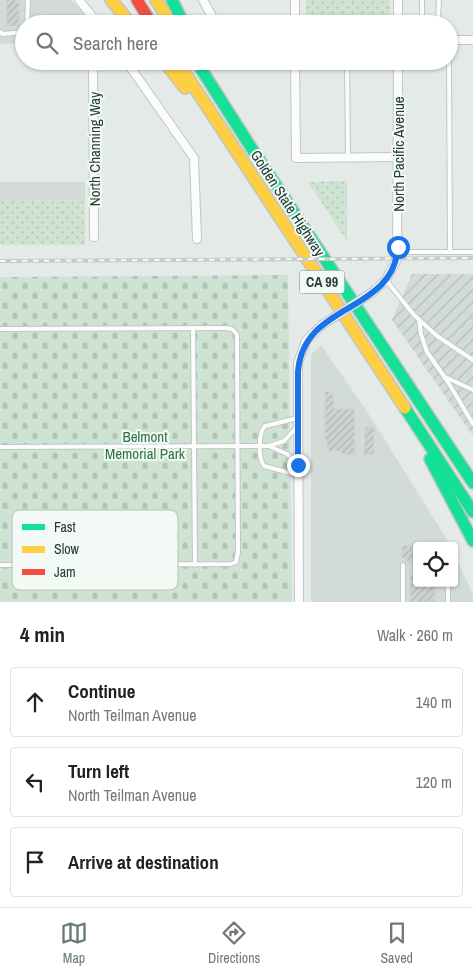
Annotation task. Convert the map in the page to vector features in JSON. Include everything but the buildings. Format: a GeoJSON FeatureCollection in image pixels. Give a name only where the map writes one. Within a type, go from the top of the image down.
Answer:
{"type":"FeatureCollection","features":[{"type":"Feature","properties":{"kind":"highway"},"geometry":{"type":"LineString","coordinates":[[111,0],[124,15]]}},
{"type":"Feature","properties":{"kind":"highway"},"geometry":{"type":"LineString","coordinates":[[137,0],[146,15]]}},
{"type":"Feature","properties":{"kind":"highway"},"geometry":{"type":"LineString","coordinates":[[156,0],[166,15]]}},
{"type":"Feature","properties":{"kind":"highway"},"geometry":{"type":"LineString","coordinates":[[172,0],[180,15]]}},
{"type":"Feature","properties":{"kind":"highway"},"geometry":{"type":"LineString","coordinates":[[171,70],[230,143]]}},
{"type":"Feature","properties":{"kind":"highway","name":"Golden State Highway"},"geometry":{"type":"LineString","coordinates":[[183,70],[473,512]]}},
{"type":"Feature","properties":{"kind":"highway","name":"Golden State Highway"},"geometry":{"type":"LineString","coordinates":[[202,70],[473,484]]}},
{"type":"Feature","properties":{"kind":"highway"},"geometry":{"type":"LineString","coordinates":[[210,70],[254,152]]}},
{"type":"Feature","properties":{"kind":"highway"},"geometry":{"type":"LineString","coordinates":[[395,364],[473,474]]}},
{"type":"Feature","properties":{"kind":"highway"},"geometry":{"type":"LineString","coordinates":[[414,422],[434,470],[473,541]]}},
{"type":"Feature","properties":{"kind":"street"},"geometry":{"type":"LineString","coordinates":[[78,0],[90,15]]}},
{"type":"Feature","properties":{"kind":"street"},"geometry":{"type":"LineString","coordinates":[[203,0],[211,15]]}},
{"type":"Feature","properties":{"kind":"street"},"geometry":{"type":"LineString","coordinates":[[295,0],[295,15]]}},
{"type":"Feature","properties":{"kind":"street"},"geometry":{"type":"LineString","coordinates":[[398,0],[398,15]]}},
{"type":"Feature","properties":{"kind":"street"},"geometry":{"type":"LineString","coordinates":[[458,40],[473,40]]}},
{"type":"Feature","properties":{"kind":"street","name":"North Channing Way"},"geometry":{"type":"LineString","coordinates":[[93,70],[94,237]]}},
{"type":"Feature","properties":{"kind":"street"},"geometry":{"type":"LineString","coordinates":[[132,70],[194,158],[197,239]]}},
{"type":"Feature","properties":{"kind":"street"},"geometry":{"type":"LineString","coordinates":[[295,70],[296,158],[397,157]]}},
{"type":"Feature","properties":{"kind":"street","name":"North Pacific Avenue"},"geometry":{"type":"LineString","coordinates":[[397,250],[398,70]]}},
{"type":"Feature","properties":{"kind":"street"},"geometry":{"type":"LineString","coordinates":[[299,602],[298,372],[300,355],[306,341],[322,325],[373,292],[386,280],[395,263],[397,250]]}},
{"type":"Feature","properties":{"kind":"lane"},"geometry":{"type":"LineString","coordinates":[[27,15],[28,0]]}},
{"type":"Feature","properties":{"kind":"lane"},"geometry":{"type":"LineString","coordinates":[[422,0],[422,15]]}},
{"type":"Feature","properties":{"kind":"lane"},"geometry":{"type":"LineString","coordinates":[[438,15],[439,0]]}},
{"type":"Feature","properties":{"kind":"lane"},"geometry":{"type":"LineString","coordinates":[[0,32],[3,34],[15,34]]}},
{"type":"Feature","properties":{"kind":"lane"},"geometry":{"type":"LineString","coordinates":[[347,70],[348,158]]}},
{"type":"Feature","properties":{"kind":"lane"},"geometry":{"type":"LineString","coordinates":[[449,70],[450,252]]}},
{"type":"Feature","properties":{"kind":"lane"},"geometry":{"type":"LineString","coordinates":[[397,250],[473,252]]}},
{"type":"Feature","properties":{"kind":"lane"},"geometry":{"type":"LineString","coordinates":[[386,280],[419,319],[437,336],[473,360]]}},
{"type":"Feature","properties":{"kind":"lane"},"geometry":{"type":"LineString","coordinates":[[419,319],[421,334],[427,352],[473,424]]}},
{"type":"Feature","properties":{"kind":"lane"},"geometry":{"type":"LineString","coordinates":[[193,328],[195,565]]}},
{"type":"Feature","properties":{"kind":"lane"},"geometry":{"type":"LineString","coordinates":[[0,329],[230,328],[235,331],[238,558],[236,562],[231,564],[178,565]]}},
{"type":"Feature","properties":{"kind":"lane"},"geometry":{"type":"LineString","coordinates":[[443,376],[473,390]]}},
{"type":"Feature","properties":{"kind":"lane"},"geometry":{"type":"LineString","coordinates":[[298,422],[266,426],[261,433],[261,463],[264,466],[298,474]]}},
{"type":"Feature","properties":{"kind":"lane"},"geometry":{"type":"LineString","coordinates":[[0,447],[268,446],[284,441],[298,422]]}},
{"type":"Feature","properties":{"kind":"lane"},"geometry":{"type":"LineString","coordinates":[[268,446],[287,454],[298,465]]}},
{"type":"Feature","properties":{"kind":"lane"},"geometry":{"type":"LineString","coordinates":[[402,565],[403,602]]}},
{"type":"Feature","properties":{"kind":"lane"},"geometry":{"type":"LineString","coordinates":[[448,587],[448,602]]}},
{"type":"Feature","properties":{"kind":"shaded area"},"geometry":{"type":"Polygon","coordinates":[[[0,0],[71,0],[84,14],[15,15],[15,43],[0,44],[0,0]]]}},
{"type":"Feature","properties":{"kind":"shaded area"},"geometry":{"type":"Polygon","coordinates":[[[0,182],[85,182],[85,200],[0,201],[0,182]]]}},
{"type":"Feature","properties":{"kind":"shaded area"},"geometry":{"type":"Polygon","coordinates":[[[412,274],[473,274],[473,436],[392,320],[412,274]]]}},
{"type":"Feature","properties":{"kind":"shaded area"},"geometry":{"type":"Polygon","coordinates":[[[321,345],[370,416],[449,542],[413,542],[413,587],[458,587],[458,562],[473,594],[473,602],[311,602],[311,355],[321,345]]]}},
{"type":"Feature","properties":{"kind":"green space"},"geometry":{"type":"Polygon","coordinates":[[[306,0],[390,0],[390,15],[306,15],[306,0]]]}},
{"type":"Feature","properties":{"kind":"green space"},"geometry":{"type":"Polygon","coordinates":[[[347,181],[347,241],[308,182],[347,181]]]}},
{"type":"Feature","properties":{"kind":"green space"},"geometry":{"type":"Polygon","coordinates":[[[85,200],[85,245],[0,245],[0,201],[85,200]]]}},
{"type":"Feature","properties":{"kind":"green space","name":"Belmont Memorial Park"},"geometry":{"type":"Polygon","coordinates":[[[288,275],[292,602],[0,602],[0,277],[288,275]]]}},
{"type":"Feature","properties":{"kind":"railway"},"geometry":{"type":"LineString","coordinates":[[0,261],[473,258]]}},
{"type":"Feature","properties":{"kind":"traffic: fast"},"geometry":{"type":"LineString","coordinates":[[172,0],[180,15]]}},
{"type":"Feature","properties":{"kind":"traffic: fast"},"geometry":{"type":"LineString","coordinates":[[202,70],[473,483]]}},
{"type":"Feature","properties":{"kind":"traffic: fast"},"geometry":{"type":"LineString","coordinates":[[405,408],[473,512]]}},
{"type":"Feature","properties":{"kind":"traffic: fast"},"geometry":{"type":"LineString","coordinates":[[430,459],[473,541]]}},
{"type":"Feature","properties":{"kind":"traffic: slow"},"geometry":{"type":"LineString","coordinates":[[111,0],[124,15]]}},
{"type":"Feature","properties":{"kind":"traffic: slow"},"geometry":{"type":"LineString","coordinates":[[156,0],[166,15]]}},
{"type":"Feature","properties":{"kind":"traffic: slow"},"geometry":{"type":"LineString","coordinates":[[171,70],[185,88]]}},
{"type":"Feature","properties":{"kind":"traffic: slow"},"geometry":{"type":"LineString","coordinates":[[183,70],[405,408]]}},
{"type":"Feature","properties":{"kind":"traffic: jam"},"geometry":{"type":"LineString","coordinates":[[137,0],[146,15]]}},
{"type":"Feature","properties":{"kind":"route"},"geometry":{"type":"LineString","coordinates":[[298,465],[298,363],[306,341],[322,325],[373,292],[386,280],[397,258],[398,247]]}}]}
